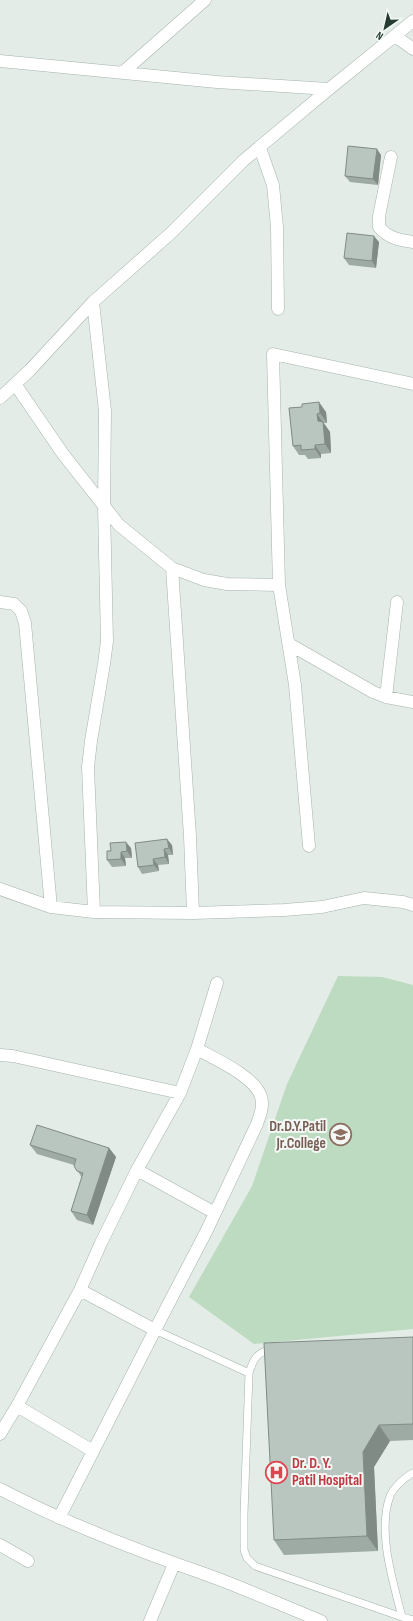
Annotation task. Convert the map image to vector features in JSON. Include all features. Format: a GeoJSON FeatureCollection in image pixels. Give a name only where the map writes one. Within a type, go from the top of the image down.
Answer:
{"type":"FeatureCollection","features":[{"type":"Feature","properties":{"kind":"street"},"geometry":{"type":"LineString","coordinates":[[122,73],[205,0]]}},
{"type":"Feature","properties":{"kind":"street"},"geometry":{"type":"LineString","coordinates":[[0,398],[30,370],[93,302],[171,233],[244,160],[413,21]]}},
{"type":"Feature","properties":{"kind":"street"},"geometry":{"type":"LineString","coordinates":[[395,36],[413,49]]}},
{"type":"Feature","properties":{"kind":"street"},"geometry":{"type":"LineString","coordinates":[[0,61],[217,82],[329,89]]}},
{"type":"Feature","properties":{"kind":"street"},"geometry":{"type":"LineString","coordinates":[[260,148],[273,185],[277,227],[278,309]]}},
{"type":"Feature","properties":{"kind":"street"},"geometry":{"type":"LineString","coordinates":[[391,157],[379,216],[379,227],[384,233],[394,238],[413,242]]}},
{"type":"Feature","properties":{"kind":"street"},"geometry":{"type":"LineString","coordinates":[[93,302],[105,411],[104,507],[107,641],[88,767],[94,912]]}},
{"type":"Feature","properties":{"kind":"street"},"geometry":{"type":"LineString","coordinates":[[309,846],[295,684],[279,585],[273,354],[413,384]]}},
{"type":"Feature","properties":{"kind":"street"},"geometry":{"type":"LineString","coordinates":[[15,384],[63,454],[119,525],[172,568],[204,580],[227,584],[279,585]]}},
{"type":"Feature","properties":{"kind":"street"},"geometry":{"type":"LineString","coordinates":[[172,568],[190,836],[193,913]]}},
{"type":"Feature","properties":{"kind":"street"},"geometry":{"type":"LineString","coordinates":[[0,602],[14,604],[21,611],[25,623],[51,907]]}},
{"type":"Feature","properties":{"kind":"street"},"geometry":{"type":"LineString","coordinates":[[386,697],[397,602]]}},
{"type":"Feature","properties":{"kind":"street"},"geometry":{"type":"LineString","coordinates":[[289,644],[373,692],[386,697],[413,702]]}},
{"type":"Feature","properties":{"kind":"street"},"geometry":{"type":"LineString","coordinates":[[0,889],[51,907],[94,912],[193,913],[284,910],[322,907],[364,898],[403,902],[413,905]]}},
{"type":"Feature","properties":{"kind":"street"},"geometry":{"type":"LineString","coordinates":[[0,1434],[17,1406],[80,1290],[137,1170],[180,1093],[197,1049],[217,983]]}},
{"type":"Feature","properties":{"kind":"street"},"geometry":{"type":"LineString","coordinates":[[59,1518],[215,1213],[257,1124],[262,1108],[261,1096],[254,1084],[244,1076],[197,1049]]}},
{"type":"Feature","properties":{"kind":"street"},"geometry":{"type":"LineString","coordinates":[[0,1055],[14,1056],[180,1093]]}},
{"type":"Feature","properties":{"kind":"street"},"geometry":{"type":"LineString","coordinates":[[137,1170],[215,1213]]}},
{"type":"Feature","properties":{"kind":"street"},"geometry":{"type":"LineString","coordinates":[[80,1290],[155,1330]]}},
{"type":"Feature","properties":{"kind":"street"},"geometry":{"type":"LineString","coordinates":[[17,1406],[93,1451]]}},
{"type":"Feature","properties":{"kind":"street"},"geometry":{"type":"LineString","coordinates":[[0,1489],[59,1518],[174,1564],[250,1591],[321,1621]]}},
{"type":"Feature","properties":{"kind":"street"},"geometry":{"type":"LineString","coordinates":[[0,1545],[28,1561]]}},
{"type":"Feature","properties":{"kind":"street"},"geometry":{"type":"LineString","coordinates":[[150,1621],[174,1564]]}},
{"type":"Feature","properties":{"kind":"lane"},"geometry":{"type":"LineString","coordinates":[[155,1330],[249,1373]]}},
{"type":"Feature","properties":{"kind":"lane"},"geometry":{"type":"LineString","coordinates":[[281,1347],[263,1351],[252,1362],[249,1373],[244,1514],[244,1550],[247,1558],[255,1566],[413,1620]]}},
{"type":"Feature","properties":{"kind":"lane"},"geometry":{"type":"LineString","coordinates":[[402,1617],[386,1546],[385,1514],[390,1495],[413,1473]]}},
{"type":"Feature","properties":{"kind":"green space","name":"Dr.D.Y.Patil Jr.College"},"geometry":{"type":"Polygon","coordinates":[[[338,976],[382,977],[413,985],[413,1329],[254,1344],[189,1297],[252,1186],[287,1084],[338,976]]]}},
{"type":"Feature","properties":{"kind":"building"},"geometry":{"type":"Polygon","coordinates":[[[348,146],[377,149],[373,179],[345,176],[348,146]]]}},
{"type":"Feature","properties":{"kind":"building"},"geometry":{"type":"Polygon","coordinates":[[[347,233],[374,236],[372,261],[344,258],[347,233]]]}},
{"type":"Feature","properties":{"kind":"building"},"geometry":{"type":"Polygon","coordinates":[[[319,402],[320,413],[317,414],[318,421],[323,422],[325,444],[315,445],[315,449],[301,450],[301,445],[293,446],[289,408],[302,407],[302,404],[319,402]]]}},
{"type":"Feature","properties":{"kind":"building"},"geometry":{"type":"Polygon","coordinates":[[[167,839],[169,848],[164,849],[165,857],[153,859],[154,865],[138,867],[135,843],[167,839]]]}},
{"type":"Feature","properties":{"kind":"building"},"geometry":{"type":"Polygon","coordinates":[[[126,842],[127,851],[121,852],[121,859],[107,860],[107,851],[111,851],[110,843],[126,842]]]}},
{"type":"Feature","properties":{"kind":"building"},"geometry":{"type":"Polygon","coordinates":[[[37,1125],[109,1148],[87,1215],[71,1211],[83,1173],[77,1171],[74,1166],[76,1159],[30,1145],[37,1125]]]}},
{"type":"Feature","properties":{"kind":"building"},"geometry":{"type":"Polygon","coordinates":[[[413,1337],[413,1424],[379,1425],[363,1452],[367,1536],[274,1540],[264,1343],[413,1337]]]}},
{"type":"Feature","properties":{"kind":"place","name":"Dr.D.Y.Patil Jr.College"},"geometry":{"type":"Point","coordinates":[341,1135]}},
{"type":"Feature","properties":{"kind":"place","name":"Dr. D. Y. Patil Hospital"},"geometry":{"type":"Point","coordinates":[277,1472]}}]}
